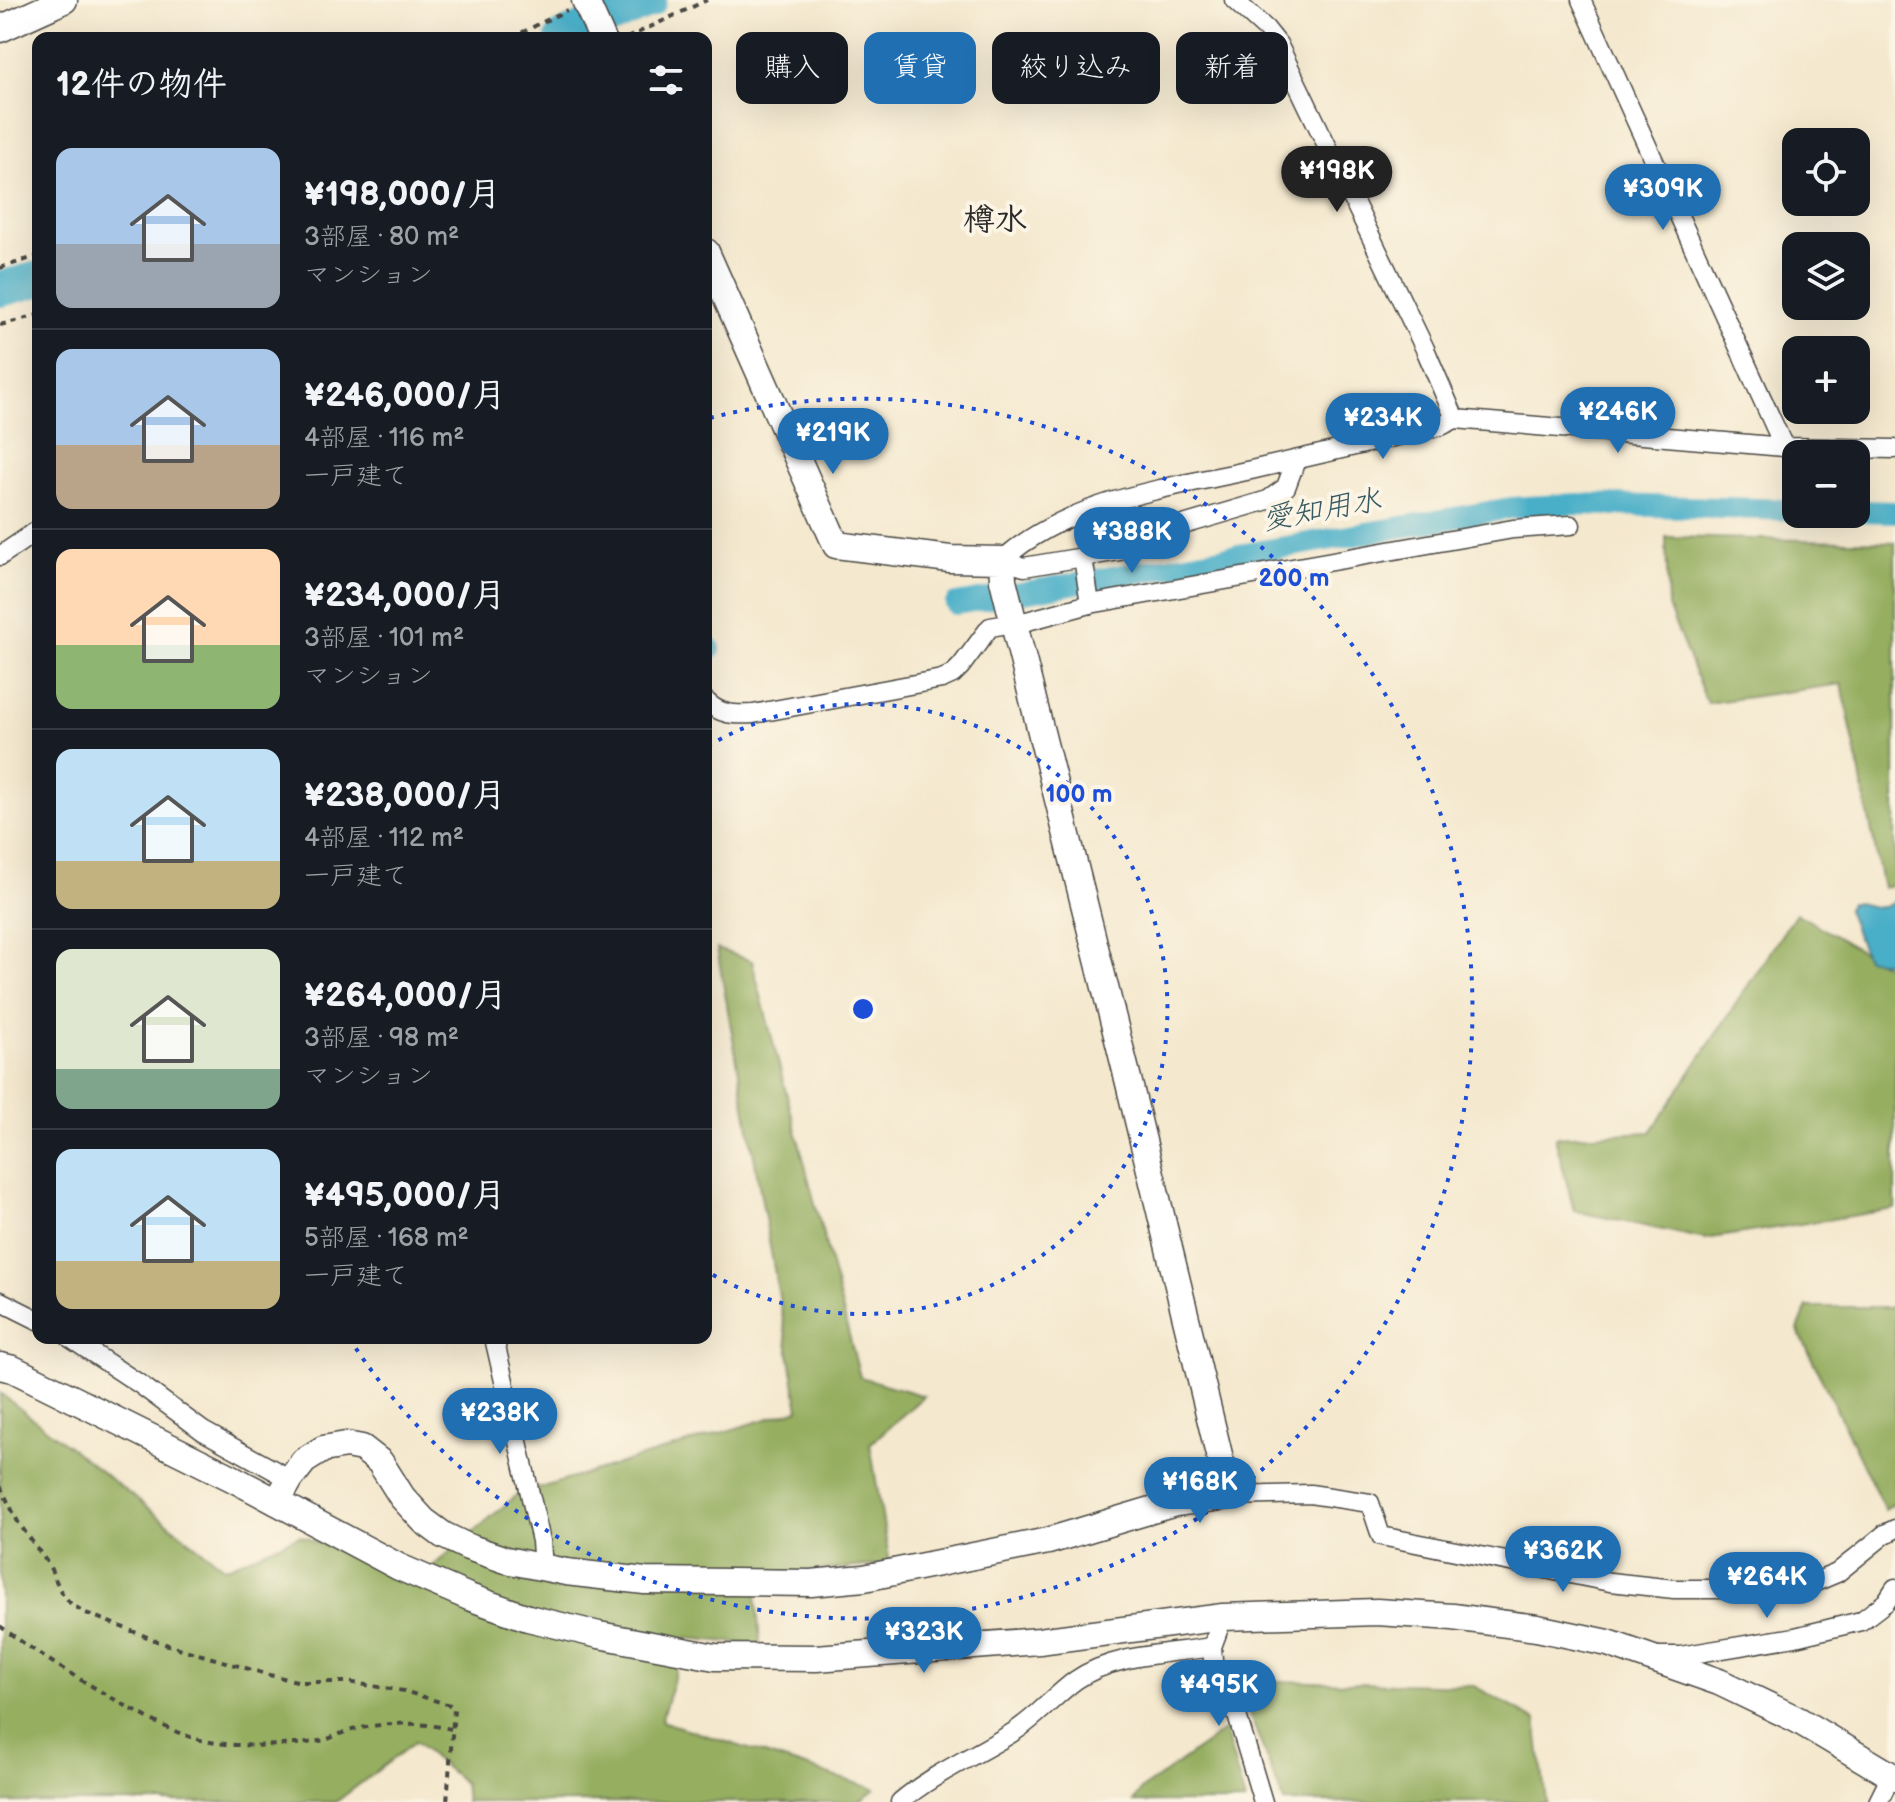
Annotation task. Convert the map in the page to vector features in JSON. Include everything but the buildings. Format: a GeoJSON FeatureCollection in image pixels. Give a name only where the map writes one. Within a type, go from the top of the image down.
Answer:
{"type":"FeatureCollection","features":[{"type":"Feature","properties":{"kind":"street"},"geometry":{"type":"LineString","coordinates":[[0,29],[64,0]]}},
{"type":"Feature","properties":{"kind":"street"},"geometry":{"type":"LineString","coordinates":[[1234,0],[1278,44],[1425,349],[1455,419]]}},
{"type":"Feature","properties":{"kind":"street"},"geometry":{"type":"LineString","coordinates":[[1581,0],[1782,443]]}},
{"type":"Feature","properties":{"kind":"street"},"geometry":{"type":"LineString","coordinates":[[581,6],[598,32]]}},
{"type":"Feature","properties":{"kind":"street"},"geometry":{"type":"LineString","coordinates":[[712,266],[836,545],[950,559],[1002,570],[1125,550],[1136,539],[1268,500],[1286,487],[1296,460]]}},
{"type":"Feature","properties":{"kind":"street"},"geometry":{"type":"LineString","coordinates":[[1229,1496],[1002,570],[1019,546],[1050,527],[1110,501],[1441,426],[1455,419],[1782,447]]}},
{"type":"Feature","properties":{"kind":"street"},"geometry":{"type":"LineString","coordinates":[[1870,449],[1895,449]]}},
{"type":"Feature","properties":{"kind":"street"},"geometry":{"type":"LineString","coordinates":[[712,707],[729,715],[753,714],[942,679],[961,666],[990,627],[1090,604],[1513,529],[1571,525]]}},
{"type":"Feature","properties":{"kind":"street"},"geometry":{"type":"LineString","coordinates":[[0,556],[32,534]]}},
{"type":"Feature","properties":{"kind":"street"},"geometry":{"type":"LineString","coordinates":[[1083,557],[1090,604]]}},
{"type":"Feature","properties":{"kind":"street"},"geometry":{"type":"LineString","coordinates":[[0,1301],[32,1317]]}},
{"type":"Feature","properties":{"kind":"street"},"geometry":{"type":"LineString","coordinates":[[79,1344],[203,1431],[290,1479]]}},
{"type":"Feature","properties":{"kind":"street"},"geometry":{"type":"LineString","coordinates":[[495,1344],[541,1541],[543,1568]]}},
{"type":"Feature","properties":{"kind":"street"},"geometry":{"type":"LineString","coordinates":[[0,1366],[13,1369],[399,1567],[528,1618],[599,1635],[715,1657],[816,1658],[1039,1641],[1223,1617],[1377,1612],[1453,1617],[1537,1628],[1608,1643],[1719,1682],[1798,1720],[1893,1777],[1878,1802]]}},
{"type":"Feature","properties":{"kind":"street"},"geometry":{"type":"LineString","coordinates":[[277,1502],[304,1461],[323,1449],[346,1445],[362,1448],[380,1462],[402,1497],[424,1521],[468,1547],[543,1568],[645,1581],[824,1582],[864,1578],[1048,1541],[1175,1503],[1229,1496],[1310,1494],[1370,1503],[1381,1536],[1610,1582],[1674,1589],[1780,1589],[1813,1583],[1837,1573],[1895,1529]]}},
{"type":"Feature","properties":{"kind":"street"},"geometry":{"type":"LineString","coordinates":[[1645,1655],[1680,1656],[1795,1637],[1861,1621],[1886,1602],[1895,1588]]}},
{"type":"Feature","properties":{"kind":"street"},"geometry":{"type":"LineString","coordinates":[[1223,1617],[1212,1647],[1214,1672],[1236,1712],[1263,1802]]}},
{"type":"Feature","properties":{"kind":"street"},"geometry":{"type":"LineString","coordinates":[[900,1802],[953,1765],[1017,1730],[1079,1677],[1114,1662],[1212,1647]]}},
{"type":"Feature","properties":{"kind":"path"},"geometry":{"type":"LineString","coordinates":[[640,32],[707,0]]}},
{"type":"Feature","properties":{"kind":"path"},"geometry":{"type":"LineString","coordinates":[[524,32],[581,6]]}},
{"type":"Feature","properties":{"kind":"path"},"geometry":{"type":"LineString","coordinates":[[0,268],[32,258]]}},
{"type":"Feature","properties":{"kind":"path"},"geometry":{"type":"LineString","coordinates":[[0,325],[32,317]]}},
{"type":"Feature","properties":{"kind":"path"},"geometry":{"type":"LineString","coordinates":[[0,1486],[18,1522],[49,1565],[61,1592],[71,1604],[86,1613],[165,1644],[269,1675],[302,1682],[347,1682],[404,1691],[450,1705],[454,1709],[451,1729],[453,1753],[447,1802]]}},
{"type":"Feature","properties":{"kind":"path"},"geometry":{"type":"LineString","coordinates":[[0,1626],[90,1685],[154,1721],[199,1740],[254,1745],[313,1742],[344,1732],[396,1722],[422,1722],[451,1729]]}},
{"type":"Feature","properties":{"kind":"green space"},"geometry":{"type":"Polygon","coordinates":[[[1666,537],[1895,542],[1895,884],[1883,888],[1842,684],[1707,703],[1668,607],[1666,537]]]}},
{"type":"Feature","properties":{"kind":"green space"},"geometry":{"type":"Polygon","coordinates":[[[1796,913],[1895,971],[1895,1209],[1705,1239],[1574,1211],[1555,1137],[1651,1132],[1796,913]]]}},
{"type":"Feature","properties":{"kind":"green space"},"geometry":{"type":"Polygon","coordinates":[[[717,949],[752,961],[860,1377],[924,1396],[870,1444],[890,1564],[755,1576],[760,1645],[686,1638],[661,1721],[875,1789],[858,1802],[466,1802],[464,1783],[415,1742],[336,1802],[0,1802],[0,1393],[225,1568],[300,1535],[413,1583],[517,1495],[799,1409],[717,949]]]}},
{"type":"Feature","properties":{"kind":"green space"},"geometry":{"type":"Polygon","coordinates":[[[1807,1307],[1895,1307],[1895,1503],[1885,1510],[1798,1330],[1807,1307]]]}},
{"type":"Feature","properties":{"kind":"green space"},"geometry":{"type":"Polygon","coordinates":[[[1236,1680],[1474,1686],[1536,1720],[1546,1802],[1284,1802],[1236,1680]]]}},
{"type":"Feature","properties":{"kind":"green space"},"geometry":{"type":"Polygon","coordinates":[[[1225,1730],[1245,1802],[1133,1802],[1141,1790],[1225,1730]]]}},
{"type":"Feature","properties":{"kind":"water"},"geometry":{"type":"Polygon","coordinates":[[[1895,901],[1895,959],[1888,963],[1866,958],[1847,910],[1851,903],[1884,907],[1895,901]]]}},
{"type":"Feature","properties":{"kind":"waterway"},"geometry":{"type":"LineString","coordinates":[[577,32],[649,0]]}},
{"type":"Feature","properties":{"kind":"waterway"},"geometry":{"type":"LineString","coordinates":[[0,289],[32,281]]}},
{"type":"Feature","properties":{"kind":"waterway","name":"愛知用水"},"geometry":{"type":"LineString","coordinates":[[956,604],[1511,508],[1578,504],[1782,510]]}},
{"type":"Feature","properties":{"kind":"waterway","name":"愛知用水"},"geometry":{"type":"LineString","coordinates":[[1870,511],[1895,512]]}},
{"type":"Feature","properties":{"kind":"district","name":"樽水"},"geometry":{"type":"Point","coordinates":[995,220]}}]}
